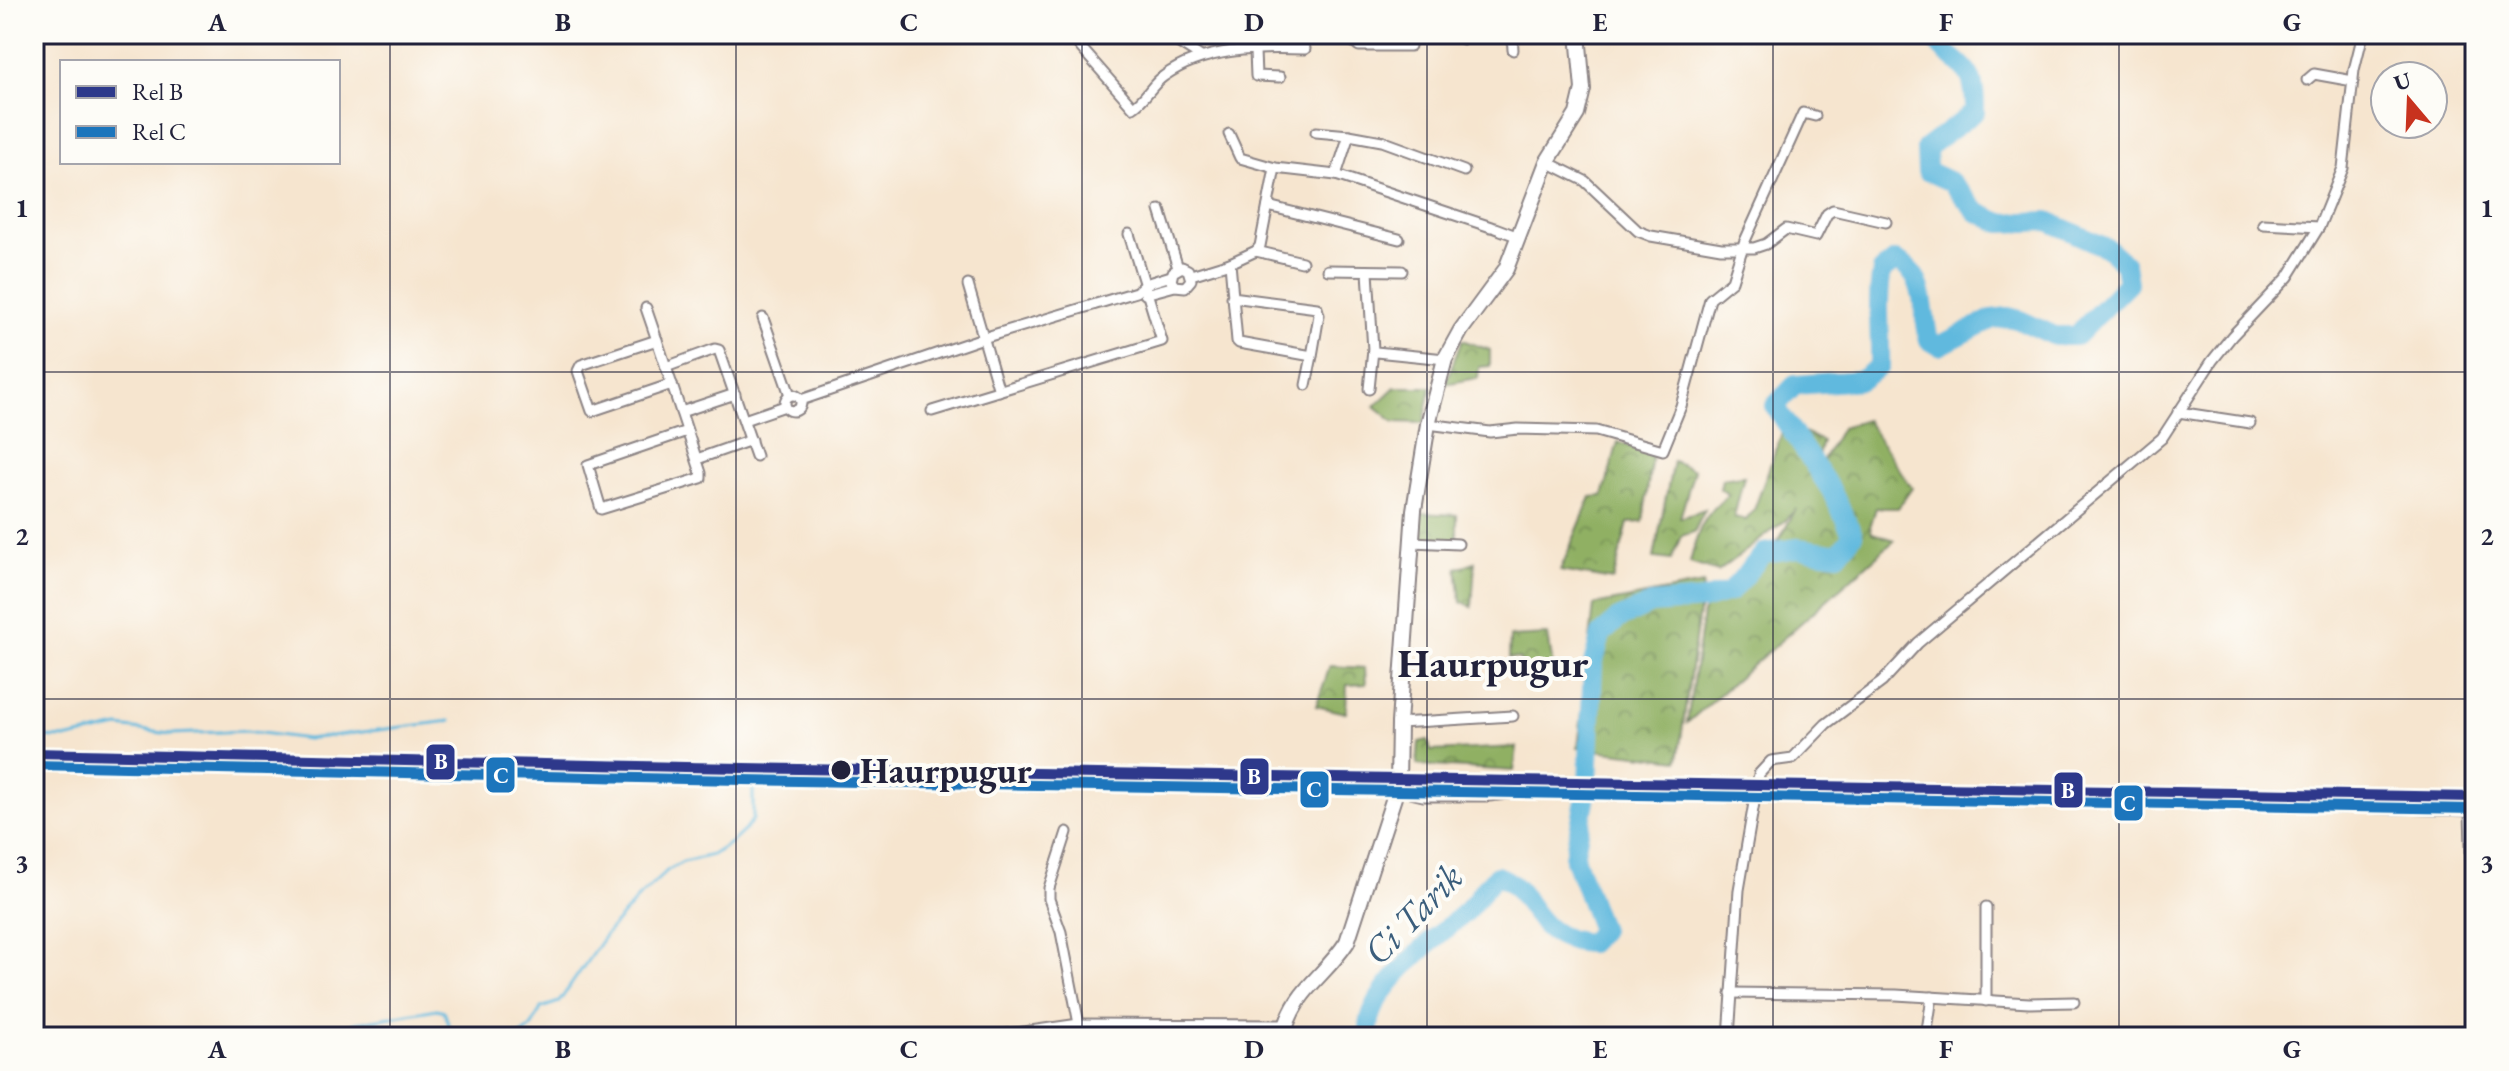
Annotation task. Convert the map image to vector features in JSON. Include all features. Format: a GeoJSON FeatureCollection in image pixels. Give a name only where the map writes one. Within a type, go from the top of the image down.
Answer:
{"type":"FeatureCollection","features":[{"type":"Feature","properties":{"kind":"main road"},"geometry":{"type":"LineString","coordinates":[[1284,1031],[1294,1003],[1347,942],[1397,790],[1414,510],[1428,424],[1445,359],[1461,330],[1506,269],[1547,162],[1577,114],[1583,89],[1578,34]]}},
{"type":"Feature","properties":{"kind":"street"},"geometry":{"type":"LineString","coordinates":[[1069,34],[1129,104],[1137,105],[1162,77],[1201,57],[1305,49]]}},
{"type":"Feature","properties":{"kind":"street"},"geometry":{"type":"LineString","coordinates":[[1158,34],[1201,57]]}},
{"type":"Feature","properties":{"kind":"street"},"geometry":{"type":"LineString","coordinates":[[1176,41],[1185,34]]}},
{"type":"Feature","properties":{"kind":"street"},"geometry":{"type":"LineString","coordinates":[[1354,34],[1355,45],[1359,46],[1410,46],[1411,34]]}},
{"type":"Feature","properties":{"kind":"street"},"geometry":{"type":"LineString","coordinates":[[1512,34],[1513,50]]}},
{"type":"Feature","properties":{"kind":"street"},"geometry":{"type":"LineString","coordinates":[[1729,1037],[1739,890],[1759,774],[1771,761],[1793,758],[1826,724],[1882,682],[1918,643],[2154,446],[2232,336],[2288,277],[2319,227],[2343,168],[2353,81],[2363,34]]}},
{"type":"Feature","properties":{"kind":"street"},"geometry":{"type":"LineString","coordinates":[[1255,51],[1256,76],[1280,77]]}},
{"type":"Feature","properties":{"kind":"street"},"geometry":{"type":"LineString","coordinates":[[2307,80],[2314,74],[2353,81]]}},
{"type":"Feature","properties":{"kind":"street"},"geometry":{"type":"LineString","coordinates":[[1428,424],[1490,432],[1518,429],[1596,431],[1663,450],[1681,406],[1710,299],[1732,281],[1742,248],[1803,113],[1815,116]]}},
{"type":"Feature","properties":{"kind":"street"},"geometry":{"type":"LineString","coordinates":[[1316,132],[1382,141],[1464,171]]}},
{"type":"Feature","properties":{"kind":"street"},"geometry":{"type":"LineString","coordinates":[[1229,134],[1240,158],[1275,168],[1336,175],[1519,237]]}},
{"type":"Feature","properties":{"kind":"street"},"geometry":{"type":"LineString","coordinates":[[1336,175],[1349,135]]}},
{"type":"Feature","properties":{"kind":"street"},"geometry":{"type":"LineString","coordinates":[[1547,162],[1585,181],[1643,234],[1699,245],[1760,246],[1786,229],[1816,236],[1827,214],[1833,210],[1886,222]]}},
{"type":"Feature","properties":{"kind":"street"},"geometry":{"type":"LineString","coordinates":[[1191,275],[1256,251],[1262,242],[1275,168]]}},
{"type":"Feature","properties":{"kind":"street"},"geometry":{"type":"LineString","coordinates":[[1268,206],[1399,239]]}},
{"type":"Feature","properties":{"kind":"street"},"geometry":{"type":"LineString","coordinates":[[1160,210],[1175,286]]}},
{"type":"Feature","properties":{"kind":"street"},"geometry":{"type":"LineString","coordinates":[[2263,224],[2319,227]]}},
{"type":"Feature","properties":{"kind":"street"},"geometry":{"type":"LineString","coordinates":[[932,411],[1159,343],[1162,337],[1129,234]]}},
{"type":"Feature","properties":{"kind":"street"},"geometry":{"type":"LineString","coordinates":[[1256,251],[1302,262]]}},
{"type":"Feature","properties":{"kind":"street"},"geometry":{"type":"LineString","coordinates":[[1230,263],[1239,343],[1312,356]]}},
{"type":"Feature","properties":{"kind":"street"},"geometry":{"type":"LineString","coordinates":[[1147,289],[1185,268],[1191,275]]}},
{"type":"Feature","properties":{"kind":"street"},"geometry":{"type":"LineString","coordinates":[[1328,270],[1402,271]]}},
{"type":"Feature","properties":{"kind":"street"},"geometry":{"type":"LineString","coordinates":[[1368,272],[1373,350],[1369,389]]}},
{"type":"Feature","properties":{"kind":"street"},"geometry":{"type":"LineString","coordinates":[[801,400],[983,338],[1136,292],[1175,286],[1182,288],[1188,286],[1191,275]]}},
{"type":"Feature","properties":{"kind":"street"},"geometry":{"type":"LineString","coordinates":[[968,285],[999,391]]}},
{"type":"Feature","properties":{"kind":"street"},"geometry":{"type":"LineString","coordinates":[[1232,297],[1317,308],[1319,315],[1306,385]]}},
{"type":"Feature","properties":{"kind":"street"},"geometry":{"type":"LineString","coordinates":[[646,308],[697,459],[701,478],[601,509],[588,465],[687,431]]}},
{"type":"Feature","properties":{"kind":"street"},"geometry":{"type":"LineString","coordinates":[[763,318],[790,395]]}},
{"type":"Feature","properties":{"kind":"street"},"geometry":{"type":"LineString","coordinates":[[657,340],[581,365],[578,371],[592,411],[672,384]]}},
{"type":"Feature","properties":{"kind":"street"},"geometry":{"type":"LineString","coordinates":[[666,367],[719,350],[756,456]]}},
{"type":"Feature","properties":{"kind":"street"},"geometry":{"type":"LineString","coordinates":[[1373,350],[1445,359]]}},
{"type":"Feature","properties":{"kind":"street"},"geometry":{"type":"LineString","coordinates":[[681,412],[735,394]]}},
{"type":"Feature","properties":{"kind":"street"},"geometry":{"type":"LineString","coordinates":[[785,406],[795,411],[801,406],[798,396],[790,395]]}},
{"type":"Feature","properties":{"kind":"street"},"geometry":{"type":"LineString","coordinates":[[785,406],[786,398],[790,395]]}},
{"type":"Feature","properties":{"kind":"street"},"geometry":{"type":"LineString","coordinates":[[744,420],[785,406]]}},
{"type":"Feature","properties":{"kind":"street"},"geometry":{"type":"LineString","coordinates":[[2178,412],[2250,423]]}},
{"type":"Feature","properties":{"kind":"street"},"geometry":{"type":"LineString","coordinates":[[697,459],[751,440]]}},
{"type":"Feature","properties":{"kind":"street"},"geometry":{"type":"LineString","coordinates":[[1412,542],[1458,544]]}},
{"type":"Feature","properties":{"kind":"street"},"geometry":{"type":"LineString","coordinates":[[1399,723],[1513,716]]}},
{"type":"Feature","properties":{"kind":"street"},"geometry":{"type":"LineString","coordinates":[[1397,790],[1423,796],[1456,797],[1541,791],[1599,795],[1634,788],[1664,788],[1754,794],[2473,811],[2474,958]]}},
{"type":"Feature","properties":{"kind":"street"},"geometry":{"type":"LineString","coordinates":[[1067,832],[1049,888],[1049,899],[1061,932],[1079,1024]]}},
{"type":"Feature","properties":{"kind":"street"},"geometry":{"type":"LineString","coordinates":[[1986,907],[1986,1001]]}},
{"type":"Feature","properties":{"kind":"street"},"geometry":{"type":"LineString","coordinates":[[1731,993],[2074,1002]]}},
{"type":"Feature","properties":{"kind":"street"},"geometry":{"type":"LineString","coordinates":[[1926,1037],[1932,997]]}},
{"type":"Feature","properties":{"kind":"street"},"geometry":{"type":"LineString","coordinates":[[988,1037],[1079,1024],[1284,1031]]}},
{"type":"Feature","properties":{"kind":"green space"},"geometry":{"type":"Polygon","coordinates":[[[1462,340],[1490,350],[1490,366],[1479,367],[1478,378],[1445,384],[1462,340]]]}},
{"type":"Feature","properties":{"kind":"green space"},"geometry":{"type":"Polygon","coordinates":[[[1395,387],[1431,387],[1424,423],[1394,422],[1375,406],[1395,387]]]}},
{"type":"Feature","properties":{"kind":"green space"},"geometry":{"type":"Polygon","coordinates":[[[1866,420],[1912,488],[1898,508],[1876,508],[1870,527],[1872,533],[1895,540],[1687,723],[1704,606],[1780,538],[1796,509],[1718,572],[1690,563],[1702,524],[1729,495],[1720,489],[1722,479],[1744,476],[1734,517],[1746,520],[1754,510],[1785,424],[1822,441],[1812,479],[1841,428],[1866,420]]]}},
{"type":"Feature","properties":{"kind":"green space"},"geometry":{"type":"Polygon","coordinates":[[[1618,442],[1652,455],[1643,522],[1628,523],[1613,580],[1560,571],[1591,497],[1603,496],[1618,442]]]}},
{"type":"Feature","properties":{"kind":"green space"},"geometry":{"type":"Polygon","coordinates":[[[1673,461],[1694,470],[1680,518],[1705,510],[1694,532],[1681,536],[1671,560],[1654,558],[1673,461]]]}},
{"type":"Feature","properties":{"kind":"green space"},"geometry":{"type":"Polygon","coordinates":[[[1419,513],[1457,515],[1457,541],[1418,539],[1419,513]]]}},
{"type":"Feature","properties":{"kind":"green space"},"geometry":{"type":"Polygon","coordinates":[[[1475,562],[1472,607],[1461,602],[1457,568],[1475,562]]]}},
{"type":"Feature","properties":{"kind":"green space"},"geometry":{"type":"Polygon","coordinates":[[[1703,584],[1678,760],[1578,748],[1594,605],[1703,584]]]}},
{"type":"Feature","properties":{"kind":"green space"},"geometry":{"type":"Polygon","coordinates":[[[1548,635],[1553,667],[1526,686],[1520,659],[1509,658],[1510,637],[1548,635]]]}},
{"type":"Feature","properties":{"kind":"green space"},"geometry":{"type":"Polygon","coordinates":[[[1330,666],[1365,668],[1366,684],[1347,685],[1346,713],[1316,706],[1330,666]]]}},
{"type":"Feature","properties":{"kind":"green space"},"geometry":{"type":"Polygon","coordinates":[[[1428,740],[1431,751],[1517,747],[1514,771],[1417,765],[1419,742],[1428,740]]]}},
{"type":"Feature","properties":{"kind":"waterway","name":"Ci Tarik"},"geometry":{"type":"LineString","coordinates":[[1370,1037],[1370,1021],[1376,1004],[1388,986],[1419,952],[1469,909],[1497,876],[1509,882],[1555,933],[1570,940],[1590,943],[1601,930],[1574,857],[1588,785],[1593,664],[1601,635],[1618,619],[1651,604],[1703,600],[1730,592],[1764,553],[1798,548],[1838,554],[1853,535],[1831,490],[1775,406],[1795,385],[1861,380],[1880,366],[1882,271],[1895,261],[1913,274],[1921,294],[1929,340],[1939,346],[1992,319],[2008,317],[2055,336],[2076,336],[2128,283],[2125,264],[2107,248],[2048,221],[2001,223],[1977,212],[1951,182],[1927,171],[1926,148],[1975,112],[1970,77],[1940,46],[1933,34]]}},
{"type":"Feature","properties":{"kind":"waterway"},"geometry":{"type":"LineString","coordinates":[[34,737],[69,738],[119,727],[170,734],[246,731],[307,739],[450,721]]}},
{"type":"Feature","properties":{"kind":"waterway"},"geometry":{"type":"LineString","coordinates":[[517,1037],[529,1029],[541,1008],[559,1002],[606,934],[668,870],[683,862],[712,855],[745,830],[753,819],[753,781]]}},
{"type":"Feature","properties":{"kind":"waterway"},"geometry":{"type":"LineString","coordinates":[[317,1037],[356,1023],[437,1009],[444,1011],[452,1035],[456,1037]]}},
{"type":"Feature","properties":{"kind":"waterway"},"geometry":{"type":"LineString","coordinates":[[473,1037],[505,1037]]}},
{"type":"Feature","properties":{"kind":"rail line","name":"B"},"geometry":{"type":"LineString","coordinates":[[34,753],[2475,797]]}},
{"type":"Feature","properties":{"kind":"rail line","name":"C"},"geometry":{"type":"LineString","coordinates":[[34,765],[2475,809]]}},
{"type":"Feature","properties":{"kind":"place","name":"Haurpugur"},"geometry":{"type":"Point","coordinates":[841,770]}},
{"type":"Feature","properties":{"kind":"district","name":"Haurpugur"},"geometry":{"type":"Point","coordinates":[1493,663]}}]}
